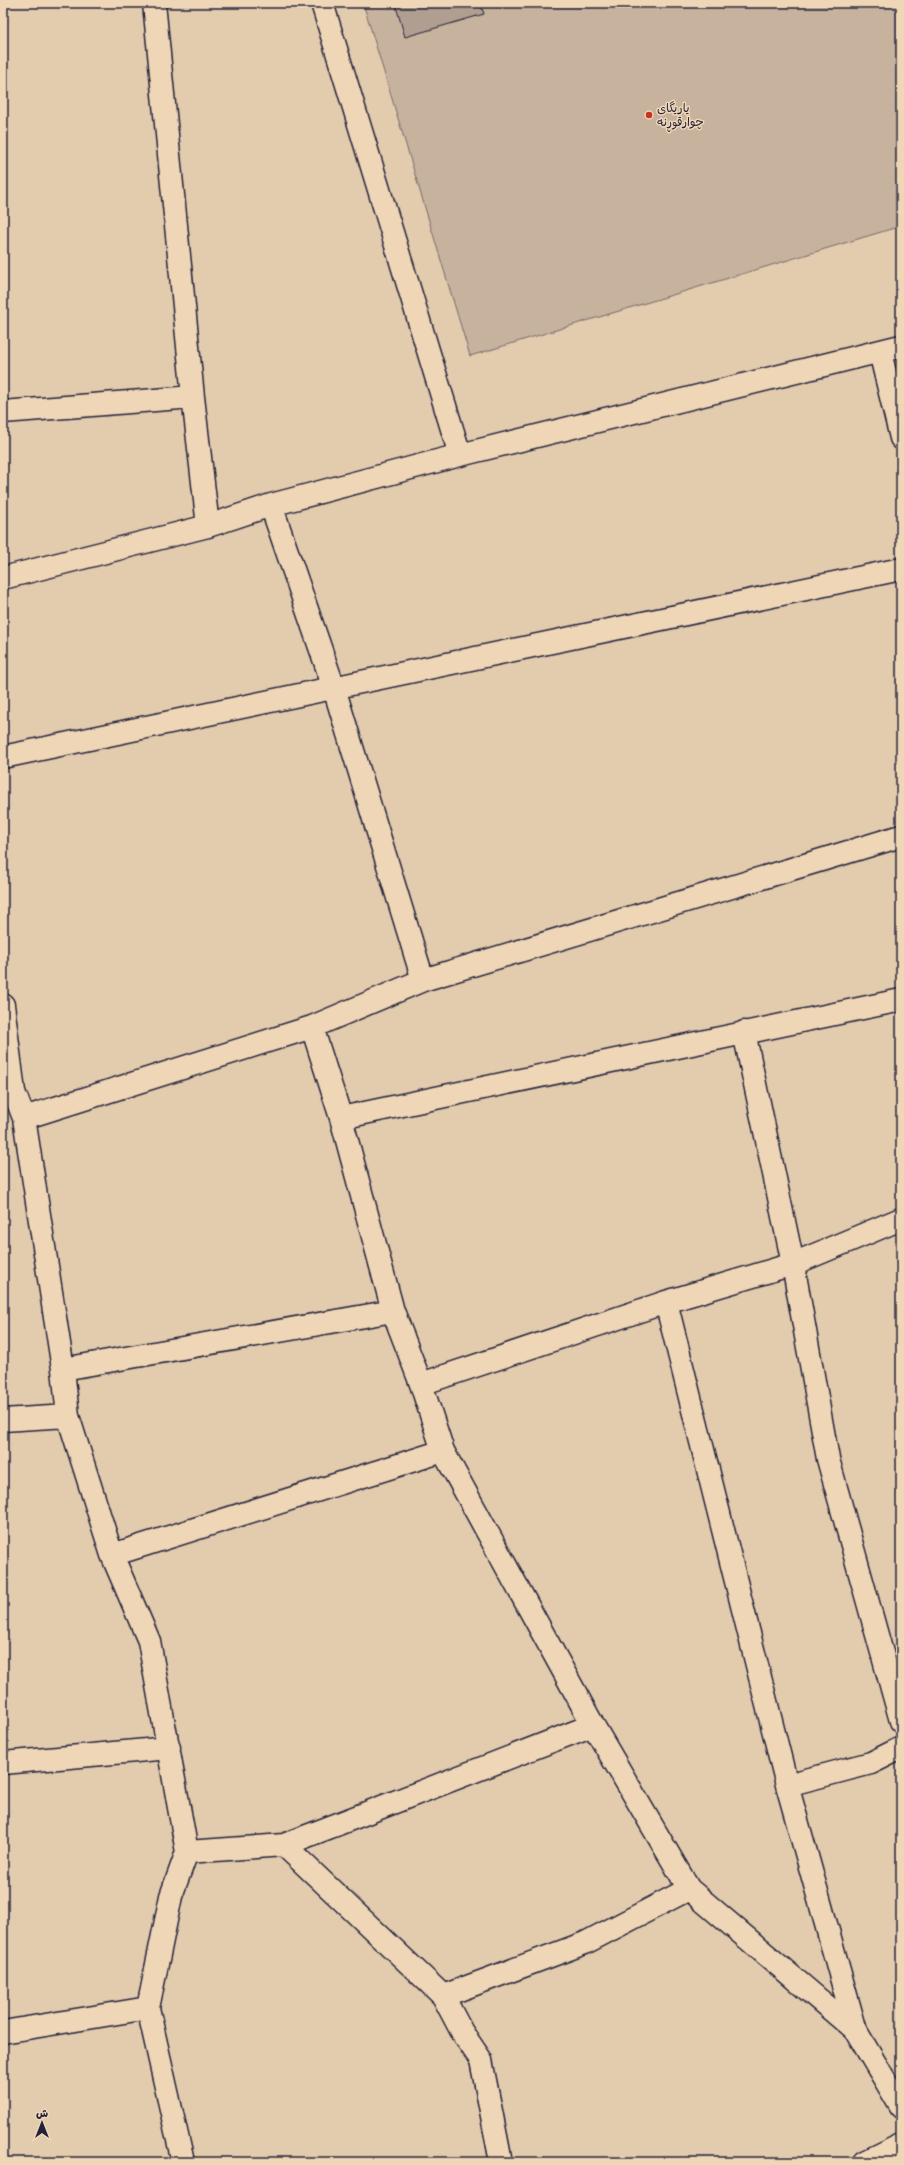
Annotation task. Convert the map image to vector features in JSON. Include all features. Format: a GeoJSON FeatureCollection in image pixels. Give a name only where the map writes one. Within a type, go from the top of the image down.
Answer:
{"type":"FeatureCollection","features":[{"type":"Feature","properties":{"kind":"main road"},"geometry":{"type":"LineString","coordinates":[[154,3],[193,397],[208,526]]}},
{"type":"Feature","properties":{"kind":"main road"},"geometry":{"type":"LineString","coordinates":[[322,3],[460,455]]}},
{"type":"Feature","properties":{"kind":"main road"},"geometry":{"type":"LineString","coordinates":[[3,578],[208,526],[271,505],[460,455],[901,346]]}},
{"type":"Feature","properties":{"kind":"main road"},"geometry":{"type":"LineString","coordinates":[[880,352],[901,438]]}},
{"type":"Feature","properties":{"kind":"main road"},"geometry":{"type":"LineString","coordinates":[[3,412],[193,397]]}},
{"type":"Feature","properties":{"kind":"main road"},"geometry":{"type":"LineString","coordinates":[[271,505],[334,688],[423,980]]}},
{"type":"Feature","properties":{"kind":"main road"},"geometry":{"type":"LineString","coordinates":[[3,757],[901,570]]}},
{"type":"Feature","properties":{"kind":"main road"},"geometry":{"type":"LineString","coordinates":[[24,1118],[312,1027],[423,980],[901,836]]}},
{"type":"Feature","properties":{"kind":"main road"},"geometry":{"type":"LineString","coordinates":[[341,1118],[901,1000]]}},
{"type":"Feature","properties":{"kind":"main road"},"geometry":{"type":"LineString","coordinates":[[3,1005],[9,1090],[24,1118],[63,1369],[68,1416],[112,1555],[149,1641],[169,1748],[186,1852],[171,1896],[148,2008],[183,2162]]}},
{"type":"Feature","properties":{"kind":"main road"},"geometry":{"type":"LineString","coordinates":[[312,1027],[341,1118],[393,1311],[421,1384],[443,1451],[592,1726],[689,1889],[856,2031]]}},
{"type":"Feature","properties":{"kind":"main road"},"geometry":{"type":"LineString","coordinates":[[744,1032],[793,1264],[828,1459],[901,1721]]}},
{"type":"Feature","properties":{"kind":"main road"},"geometry":{"type":"LineString","coordinates":[[421,1384],[666,1302],[793,1264],[901,1219]]}},
{"type":"Feature","properties":{"kind":"main road"},"geometry":{"type":"LineString","coordinates":[[666,1302],[787,1785],[856,2031],[901,2107]]}},
{"type":"Feature","properties":{"kind":"main road"},"geometry":{"type":"LineString","coordinates":[[63,1369],[393,1311]]}},
{"type":"Feature","properties":{"kind":"main road"},"geometry":{"type":"LineString","coordinates":[[3,1420],[68,1416]]}},
{"type":"Feature","properties":{"kind":"main road"},"geometry":{"type":"LineString","coordinates":[[112,1555],[443,1451]]}},
{"type":"Feature","properties":{"kind":"main road"},"geometry":{"type":"LineString","coordinates":[[186,1852],[284,1844],[592,1726]]}},
{"type":"Feature","properties":{"kind":"main road"},"geometry":{"type":"LineString","coordinates":[[3,1763],[169,1748]]}},
{"type":"Feature","properties":{"kind":"main road"},"geometry":{"type":"LineString","coordinates":[[787,1785],[871,1763],[901,1748]]}},
{"type":"Feature","properties":{"kind":"main road"},"geometry":{"type":"LineString","coordinates":[[284,1844],[443,1996],[462,2032],[481,2060],[501,2162]]}},
{"type":"Feature","properties":{"kind":"main road"},"geometry":{"type":"LineString","coordinates":[[443,1996],[585,1943],[689,1889]]}},
{"type":"Feature","properties":{"kind":"main road"},"geometry":{"type":"LineString","coordinates":[[3,2032],[148,2008]]}},
{"type":"Feature","properties":{"kind":"main road"},"geometry":{"type":"LineString","coordinates":[[864,2162],[901,2144]]}},
{"type":"Feature","properties":{"kind":"shaded area","name":"یاریگای چوارقوڕنە"},"geometry":{"type":"Polygon","coordinates":[[[363,3],[901,3],[901,226],[470,356],[363,3]]]}},
{"type":"Feature","properties":{"kind":"building"},"geometry":{"type":"Polygon","coordinates":[[[395,3],[480,3],[484,14],[405,37],[395,3]]]}},
{"type":"Feature","properties":{"kind":"place","name":"یاریگای چوارقوڕنە"},"geometry":{"type":"Point","coordinates":[649,115]}}]}
